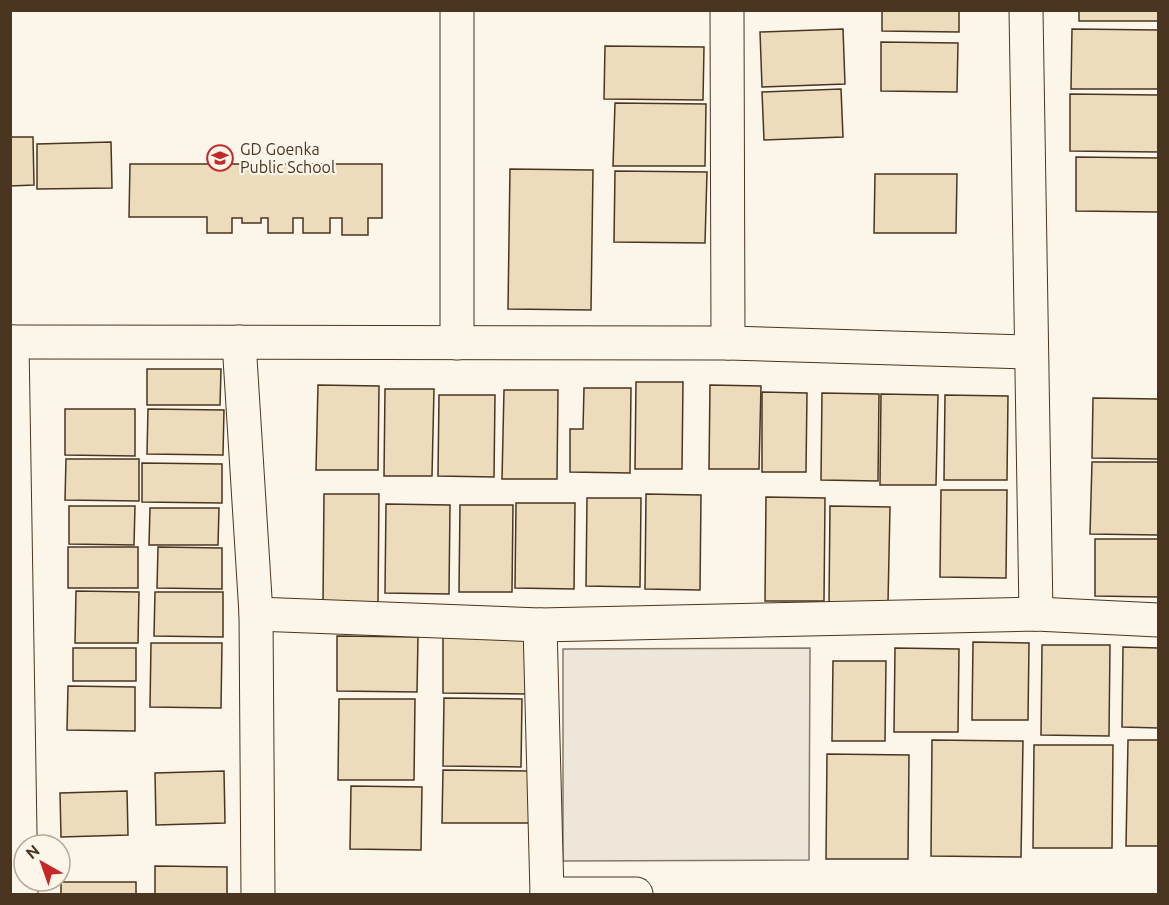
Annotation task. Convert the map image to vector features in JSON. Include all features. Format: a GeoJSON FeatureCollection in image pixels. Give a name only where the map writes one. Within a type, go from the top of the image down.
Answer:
{"type":"FeatureCollection","features":[{"type":"Feature","properties":{"kind":"street"},"geometry":{"type":"LineString","coordinates":[[457,10],[457,343]]}},
{"type":"Feature","properties":{"kind":"street"},"geometry":{"type":"LineString","coordinates":[[727,10],[728,343]]}},
{"type":"Feature","properties":{"kind":"street"},"geometry":{"type":"LineString","coordinates":[[1026,10],[1035,614]]}},
{"type":"Feature","properties":{"kind":"street"},"geometry":{"type":"LineString","coordinates":[[17,833],[11,342],[728,343],[1030,352]]}},
{"type":"Feature","properties":{"kind":"street"},"geometry":{"type":"LineString","coordinates":[[238,342],[256,614],[258,894]]}},
{"type":"Feature","properties":{"kind":"street"},"geometry":{"type":"LineString","coordinates":[[256,614],[540,625],[1035,614],[1158,620]]}},
{"type":"Feature","properties":{"kind":"street"},"geometry":{"type":"LineString","coordinates":[[540,625],[547,894],[636,894]]}},
{"type":"Feature","properties":{"kind":"shaded area"},"geometry":{"type":"Polygon","coordinates":[[[810,648],[809,860],[563,861],[563,649],[810,648]]]}},
{"type":"Feature","properties":{"kind":"building"},"geometry":{"type":"Polygon","coordinates":[[[882,10],[959,10],[959,32],[882,31],[882,10]]]}},
{"type":"Feature","properties":{"kind":"building"},"geometry":{"type":"Polygon","coordinates":[[[1079,10],[1158,10],[1158,21],[1079,21],[1079,10]]]}},
{"type":"Feature","properties":{"kind":"building"},"geometry":{"type":"Polygon","coordinates":[[[843,29],[845,84],[762,87],[760,32],[843,29]]]}},
{"type":"Feature","properties":{"kind":"building"},"geometry":{"type":"Polygon","coordinates":[[[1072,29],[1158,30],[1158,89],[1071,89],[1072,29]]]}},
{"type":"Feature","properties":{"kind":"building"},"geometry":{"type":"Polygon","coordinates":[[[881,42],[958,43],[957,92],[881,91],[881,42]]]}},
{"type":"Feature","properties":{"kind":"building"},"geometry":{"type":"Polygon","coordinates":[[[605,46],[704,47],[703,100],[604,99],[605,46]]]}},
{"type":"Feature","properties":{"kind":"building"},"geometry":{"type":"Polygon","coordinates":[[[841,89],[843,137],[764,140],[762,92],[841,89]]]}},
{"type":"Feature","properties":{"kind":"building"},"geometry":{"type":"Polygon","coordinates":[[[1070,94],[1158,95],[1158,152],[1070,151],[1070,94]]]}},
{"type":"Feature","properties":{"kind":"building"},"geometry":{"type":"Polygon","coordinates":[[[615,103],[706,104],[705,166],[613,166],[615,103]]]}},
{"type":"Feature","properties":{"kind":"building"},"geometry":{"type":"Polygon","coordinates":[[[10,137],[33,137],[34,185],[10,186],[10,137]]]}},
{"type":"Feature","properties":{"kind":"building"},"geometry":{"type":"Polygon","coordinates":[[[111,142],[112,188],[37,189],[37,144],[111,142]]]}},
{"type":"Feature","properties":{"kind":"building"},"geometry":{"type":"Polygon","coordinates":[[[1076,157],[1158,158],[1158,212],[1076,211],[1076,157]]]}},
{"type":"Feature","properties":{"kind":"building"},"geometry":{"type":"Polygon","coordinates":[[[130,164],[382,164],[382,218],[368,218],[368,235],[342,235],[342,218],[330,218],[330,233],[303,233],[303,218],[293,218],[293,233],[268,233],[268,218],[261,218],[261,223],[242,223],[242,218],[232,218],[232,233],[207,233],[207,217],[129,217],[130,164]]]}},
{"type":"Feature","properties":{"kind":"building"},"geometry":{"type":"Polygon","coordinates":[[[510,169],[593,170],[591,310],[508,309],[510,169]]]}},
{"type":"Feature","properties":{"kind":"building"},"geometry":{"type":"Polygon","coordinates":[[[615,171],[707,172],[705,243],[614,242],[615,171]]]}},
{"type":"Feature","properties":{"kind":"building"},"geometry":{"type":"Polygon","coordinates":[[[875,174],[957,174],[956,233],[874,233],[875,174]]]}},
{"type":"Feature","properties":{"kind":"building"},"geometry":{"type":"Polygon","coordinates":[[[147,369],[221,369],[220,405],[147,405],[147,369]]]}},
{"type":"Feature","properties":{"kind":"building"},"geometry":{"type":"Polygon","coordinates":[[[636,382],[683,382],[682,469],[635,469],[636,382]]]}},
{"type":"Feature","properties":{"kind":"building"},"geometry":{"type":"Polygon","coordinates":[[[318,385],[379,386],[378,470],[316,470],[318,385]]]}},
{"type":"Feature","properties":{"kind":"building"},"geometry":{"type":"Polygon","coordinates":[[[710,385],[761,386],[759,469],[709,469],[710,385]]]}},
{"type":"Feature","properties":{"kind":"building"},"geometry":{"type":"Polygon","coordinates":[[[584,388],[631,388],[630,473],[570,472],[570,429],[583,429],[584,388]]]}},
{"type":"Feature","properties":{"kind":"building"},"geometry":{"type":"Polygon","coordinates":[[[385,389],[434,389],[432,476],[384,476],[385,389]]]}},
{"type":"Feature","properties":{"kind":"building"},"geometry":{"type":"Polygon","coordinates":[[[504,390],[558,390],[557,479],[502,479],[504,390]]]}},
{"type":"Feature","properties":{"kind":"building"},"geometry":{"type":"Polygon","coordinates":[[[762,392],[807,393],[806,472],[762,472],[762,392]]]}},
{"type":"Feature","properties":{"kind":"building"},"geometry":{"type":"Polygon","coordinates":[[[822,393],[879,394],[878,481],[821,480],[822,393]]]}},
{"type":"Feature","properties":{"kind":"building"},"geometry":{"type":"Polygon","coordinates":[[[881,394],[938,395],[936,485],[880,485],[881,394]]]}},
{"type":"Feature","properties":{"kind":"building"},"geometry":{"type":"Polygon","coordinates":[[[439,395],[495,395],[494,477],[438,476],[439,395]]]}},
{"type":"Feature","properties":{"kind":"building"},"geometry":{"type":"Polygon","coordinates":[[[945,395],[1008,396],[1007,480],[944,480],[945,395]]]}},
{"type":"Feature","properties":{"kind":"building"},"geometry":{"type":"Polygon","coordinates":[[[1093,398],[1158,399],[1158,459],[1092,458],[1093,398]]]}},
{"type":"Feature","properties":{"kind":"building"},"geometry":{"type":"Polygon","coordinates":[[[65,409],[135,409],[135,456],[65,455],[65,409]]]}},
{"type":"Feature","properties":{"kind":"building"},"geometry":{"type":"Polygon","coordinates":[[[148,409],[224,410],[223,455],[147,454],[148,409]]]}},
{"type":"Feature","properties":{"kind":"building"},"geometry":{"type":"Polygon","coordinates":[[[66,459],[139,459],[139,501],[65,500],[66,459]]]}},
{"type":"Feature","properties":{"kind":"building"},"geometry":{"type":"Polygon","coordinates":[[[1092,462],[1158,462],[1158,535],[1090,534],[1092,462]]]}},
{"type":"Feature","properties":{"kind":"building"},"geometry":{"type":"Polygon","coordinates":[[[142,463],[222,464],[222,503],[142,502],[142,463]]]}},
{"type":"Feature","properties":{"kind":"building"},"geometry":{"type":"Polygon","coordinates":[[[941,490],[1007,490],[1006,578],[940,577],[941,490]]]}},
{"type":"Feature","properties":{"kind":"building"},"geometry":{"type":"Polygon","coordinates":[[[324,494],[379,494],[378,604],[323,603],[324,494]]]}},
{"type":"Feature","properties":{"kind":"building"},"geometry":{"type":"Polygon","coordinates":[[[646,494],[701,495],[700,590],[645,589],[646,494]]]}},
{"type":"Feature","properties":{"kind":"building"},"geometry":{"type":"Polygon","coordinates":[[[766,497],[825,498],[824,601],[765,601],[766,497]]]}},
{"type":"Feature","properties":{"kind":"building"},"geometry":{"type":"Polygon","coordinates":[[[587,498],[641,498],[640,587],[586,586],[587,498]]]}},
{"type":"Feature","properties":{"kind":"building"},"geometry":{"type":"Polygon","coordinates":[[[516,503],[575,503],[574,589],[515,588],[516,503]]]}},
{"type":"Feature","properties":{"kind":"building"},"geometry":{"type":"Polygon","coordinates":[[[386,504],[450,505],[449,594],[385,593],[386,504]]]}},
{"type":"Feature","properties":{"kind":"building"},"geometry":{"type":"Polygon","coordinates":[[[460,505],[513,505],[512,592],[459,592],[460,505]]]}},
{"type":"Feature","properties":{"kind":"building"},"geometry":{"type":"Polygon","coordinates":[[[69,506],[135,506],[134,545],[69,544],[69,506]]]}},
{"type":"Feature","properties":{"kind":"building"},"geometry":{"type":"Polygon","coordinates":[[[830,506],[890,507],[888,603],[829,603],[830,506]]]}},
{"type":"Feature","properties":{"kind":"building"},"geometry":{"type":"Polygon","coordinates":[[[150,508],[219,508],[218,545],[149,545],[150,508]]]}},
{"type":"Feature","properties":{"kind":"building"},"geometry":{"type":"Polygon","coordinates":[[[1095,539],[1158,539],[1158,597],[1095,596],[1095,539]]]}},
{"type":"Feature","properties":{"kind":"building"},"geometry":{"type":"Polygon","coordinates":[[[68,547],[138,547],[138,588],[68,588],[68,547]]]}},
{"type":"Feature","properties":{"kind":"building"},"geometry":{"type":"Polygon","coordinates":[[[158,547],[222,548],[222,589],[157,588],[158,547]]]}},
{"type":"Feature","properties":{"kind":"building"},"geometry":{"type":"Polygon","coordinates":[[[76,591],[139,592],[138,643],[75,643],[76,591]]]}},
{"type":"Feature","properties":{"kind":"building"},"geometry":{"type":"Polygon","coordinates":[[[155,592],[223,592],[223,637],[154,636],[155,592]]]}},
{"type":"Feature","properties":{"kind":"building"},"geometry":{"type":"Polygon","coordinates":[[[443,635],[527,636],[526,694],[443,693],[443,635]]]}},
{"type":"Feature","properties":{"kind":"building"},"geometry":{"type":"Polygon","coordinates":[[[337,636],[418,637],[417,692],[337,691],[337,636]]]}},
{"type":"Feature","properties":{"kind":"building"},"geometry":{"type":"Polygon","coordinates":[[[973,642],[1029,643],[1028,720],[972,720],[973,642]]]}},
{"type":"Feature","properties":{"kind":"building"},"geometry":{"type":"Polygon","coordinates":[[[151,643],[222,643],[221,708],[150,707],[151,643]]]}},
{"type":"Feature","properties":{"kind":"building"},"geometry":{"type":"Polygon","coordinates":[[[1042,645],[1110,645],[1109,736],[1041,735],[1042,645]]]}},
{"type":"Feature","properties":{"kind":"building"},"geometry":{"type":"Polygon","coordinates":[[[1123,647],[1158,648],[1158,728],[1122,727],[1123,647]]]}},
{"type":"Feature","properties":{"kind":"building"},"geometry":{"type":"Polygon","coordinates":[[[73,648],[136,648],[136,681],[73,681],[73,648]]]}},
{"type":"Feature","properties":{"kind":"building"},"geometry":{"type":"Polygon","coordinates":[[[895,648],[959,649],[958,732],[894,732],[895,648]]]}},
{"type":"Feature","properties":{"kind":"building"},"geometry":{"type":"Polygon","coordinates":[[[833,661],[886,661],[885,741],[832,741],[833,661]]]}},
{"type":"Feature","properties":{"kind":"building"},"geometry":{"type":"Polygon","coordinates":[[[68,686],[135,687],[135,731],[67,730],[68,686]]]}},
{"type":"Feature","properties":{"kind":"building"},"geometry":{"type":"Polygon","coordinates":[[[444,698],[522,699],[521,767],[443,766],[444,698]]]}},
{"type":"Feature","properties":{"kind":"building"},"geometry":{"type":"Polygon","coordinates":[[[339,699],[415,699],[414,780],[338,780],[339,699]]]}},
{"type":"Feature","properties":{"kind":"building"},"geometry":{"type":"Polygon","coordinates":[[[932,740],[1023,741],[1021,857],[931,856],[932,740]]]}},
{"type":"Feature","properties":{"kind":"building"},"geometry":{"type":"Polygon","coordinates":[[[1128,740],[1158,740],[1158,846],[1126,846],[1128,740]]]}},
{"type":"Feature","properties":{"kind":"building"},"geometry":{"type":"Polygon","coordinates":[[[1034,745],[1113,745],[1112,848],[1033,848],[1034,745]]]}},
{"type":"Feature","properties":{"kind":"building"},"geometry":{"type":"Polygon","coordinates":[[[827,754],[909,755],[908,859],[826,859],[827,754]]]}},
{"type":"Feature","properties":{"kind":"building"},"geometry":{"type":"Polygon","coordinates":[[[443,770],[529,771],[529,823],[442,823],[443,770]]]}},
{"type":"Feature","properties":{"kind":"building"},"geometry":{"type":"Polygon","coordinates":[[[224,771],[225,823],[156,825],[155,773],[224,771]]]}},
{"type":"Feature","properties":{"kind":"building"},"geometry":{"type":"Polygon","coordinates":[[[351,786],[422,787],[421,850],[350,849],[351,786]]]}},
{"type":"Feature","properties":{"kind":"building"},"geometry":{"type":"Polygon","coordinates":[[[127,791],[128,835],[72,837],[72,833],[61,833],[60,793],[127,791]]]}},
{"type":"Feature","properties":{"kind":"building"},"geometry":{"type":"Polygon","coordinates":[[[155,866],[227,867],[227,894],[155,894],[155,866]]]}},
{"type":"Feature","properties":{"kind":"building"},"geometry":{"type":"Polygon","coordinates":[[[72,882],[136,882],[136,894],[61,894],[72,893],[72,882]]]}},
{"type":"Feature","properties":{"kind":"place","name":"GD Goenka Public School"},"geometry":{"type":"Point","coordinates":[220,158]}}]}
